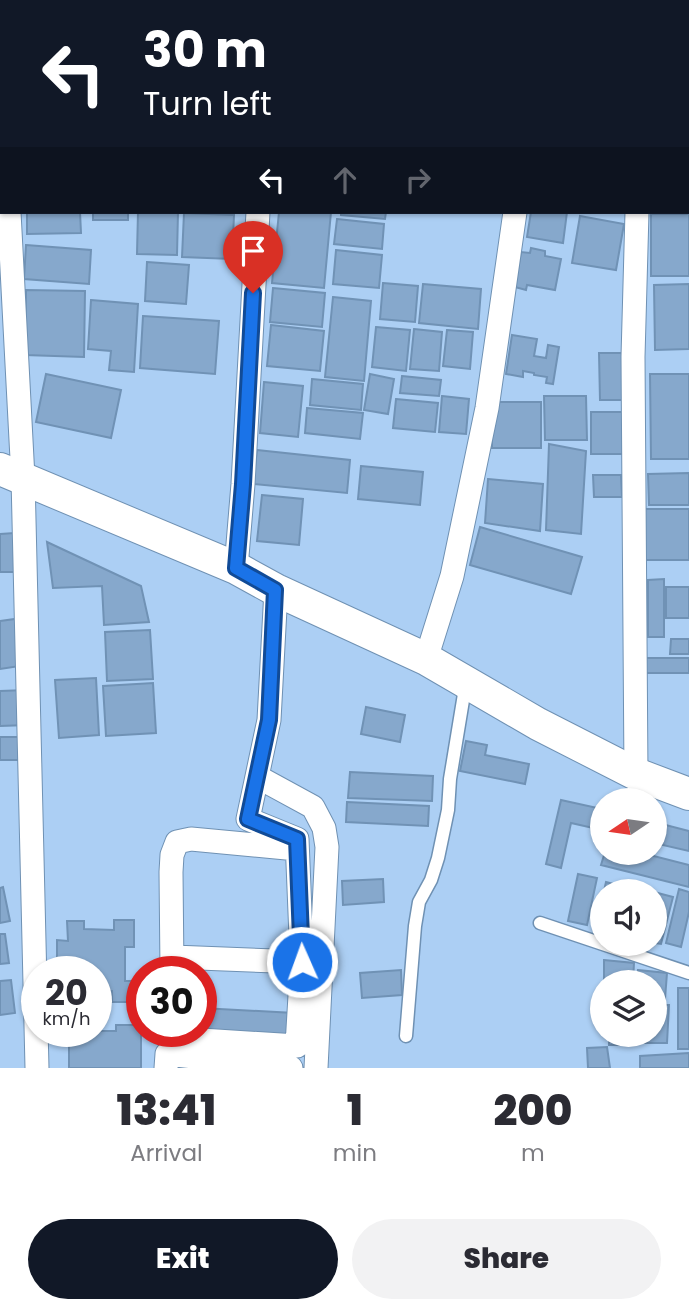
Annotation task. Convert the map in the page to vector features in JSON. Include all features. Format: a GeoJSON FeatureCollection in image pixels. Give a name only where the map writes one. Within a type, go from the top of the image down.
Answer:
{"type":"FeatureCollection","features":[{"type":"Feature","properties":{"kind":"street"},"geometry":{"type":"LineString","coordinates":[[9,214],[11,474],[37,1068]]}},
{"type":"Feature","properties":{"kind":"street"},"geometry":{"type":"LineString","coordinates":[[236,568],[258,214]]}},
{"type":"Feature","properties":{"kind":"street"},"geometry":{"type":"LineString","coordinates":[[426,659],[452,576],[482,433],[516,214]]}},
{"type":"Feature","properties":{"kind":"street"},"geometry":{"type":"LineString","coordinates":[[635,774],[633,357],[637,214]]}},
{"type":"Feature","properties":{"kind":"street"},"geometry":{"type":"LineString","coordinates":[[11,474],[236,568],[275,590],[426,659],[538,724],[635,774],[689,794]]}},
{"type":"Feature","properties":{"kind":"street"},"geometry":{"type":"LineString","coordinates":[[217,1041],[296,1046],[302,962],[297,839],[248,819],[269,720],[275,590]]}},
{"type":"Feature","properties":{"kind":"street"},"geometry":{"type":"LineString","coordinates":[[258,777],[313,807],[326,837],[316,1068]]}},
{"type":"Feature","properties":{"kind":"street"},"geometry":{"type":"LineString","coordinates":[[173,956],[171,872],[172,855],[177,842],[191,839],[297,849]]}},
{"type":"Feature","properties":{"kind":"street"},"geometry":{"type":"LineString","coordinates":[[217,963],[302,962]]}},
{"type":"Feature","properties":{"kind":"street"},"geometry":{"type":"LineString","coordinates":[[166,1068],[167,1054],[291,1068]]}},
{"type":"Feature","properties":{"kind":"lane"},"geometry":{"type":"LineString","coordinates":[[406,1036],[419,902],[438,859],[448,810],[450,779],[466,682]]}},
{"type":"Feature","properties":{"kind":"lane"},"geometry":{"type":"LineString","coordinates":[[540,923],[689,974]]}},
{"type":"Feature","properties":{"kind":"building"},"geometry":{"type":"Polygon","coordinates":[[[27,214],[80,214],[81,233],[27,234],[27,214]]]}},
{"type":"Feature","properties":{"kind":"building"},"geometry":{"type":"Polygon","coordinates":[[[93,214],[128,214],[128,220],[93,220],[93,214]]]}},
{"type":"Feature","properties":{"kind":"building"},"geometry":{"type":"Polygon","coordinates":[[[138,214],[178,214],[177,255],[137,254],[138,214]]]}},
{"type":"Feature","properties":{"kind":"building"},"geometry":{"type":"Polygon","coordinates":[[[184,214],[234,215],[232,259],[182,257],[184,214]]]}},
{"type":"Feature","properties":{"kind":"building"},"geometry":{"type":"Polygon","coordinates":[[[279,214],[331,214],[324,288],[272,283],[279,214]]]}},
{"type":"Feature","properties":{"kind":"building"},"geometry":{"type":"Polygon","coordinates":[[[341,214],[386,214],[385,219],[341,214]]]}},
{"type":"Feature","properties":{"kind":"building"},"geometry":{"type":"Polygon","coordinates":[[[531,214],[567,214],[563,243],[527,237],[531,214]]]}},
{"type":"Feature","properties":{"kind":"building"},"geometry":{"type":"Polygon","coordinates":[[[651,214],[689,214],[689,276],[651,276],[651,214]]]}},
{"type":"Feature","properties":{"kind":"building"},"geometry":{"type":"Polygon","coordinates":[[[580,216],[624,224],[616,270],[572,263],[580,216]]]}},
{"type":"Feature","properties":{"kind":"building"},"geometry":{"type":"Polygon","coordinates":[[[337,219],[384,224],[382,249],[334,244],[337,219]]]}},
{"type":"Feature","properties":{"kind":"building"},"geometry":{"type":"Polygon","coordinates":[[[26,245],[91,250],[89,284],[24,279],[26,245]]]}},
{"type":"Feature","properties":{"kind":"building"},"geometry":{"type":"Polygon","coordinates":[[[531,248],[545,251],[545,256],[561,259],[555,290],[527,285],[526,290],[515,287],[521,252],[530,253],[531,248]]]}},
{"type":"Feature","properties":{"kind":"building"},"geometry":{"type":"Polygon","coordinates":[[[336,250],[382,255],[379,288],[333,284],[336,250]]]}},
{"type":"Feature","properties":{"kind":"building"},"geometry":{"type":"Polygon","coordinates":[[[147,262],[189,265],[186,304],[145,301],[147,262]]]}},
{"type":"Feature","properties":{"kind":"building"},"geometry":{"type":"Polygon","coordinates":[[[383,283],[418,286],[415,322],[380,319],[383,283]]]}},
{"type":"Feature","properties":{"kind":"building"},"geometry":{"type":"Polygon","coordinates":[[[423,284],[481,289],[478,329],[419,323],[423,284]]]}},
{"type":"Feature","properties":{"kind":"building"},"geometry":{"type":"Polygon","coordinates":[[[689,284],[689,349],[655,350],[654,285],[689,284]]]}},
{"type":"Feature","properties":{"kind":"building"},"geometry":{"type":"Polygon","coordinates":[[[273,288],[325,293],[322,327],[270,322],[273,288]]]}},
{"type":"Feature","properties":{"kind":"building"},"geometry":{"type":"Polygon","coordinates":[[[26,290],[85,291],[84,357],[25,355],[26,290]]]}},
{"type":"Feature","properties":{"kind":"building"},"geometry":{"type":"Polygon","coordinates":[[[333,297],[371,301],[364,381],[325,377],[333,297]]]}},
{"type":"Feature","properties":{"kind":"building"},"geometry":{"type":"Polygon","coordinates":[[[91,300],[138,304],[134,372],[109,370],[111,351],[88,349],[91,300]]]}},
{"type":"Feature","properties":{"kind":"building"},"geometry":{"type":"Polygon","coordinates":[[[143,316],[219,321],[215,374],[140,368],[143,316]]]}},
{"type":"Feature","properties":{"kind":"building"},"geometry":{"type":"Polygon","coordinates":[[[271,325],[324,331],[320,371],[267,366],[271,325]]]}},
{"type":"Feature","properties":{"kind":"building"},"geometry":{"type":"Polygon","coordinates":[[[376,327],[410,330],[406,371],[372,367],[376,327]]]}},
{"type":"Feature","properties":{"kind":"building"},"geometry":{"type":"Polygon","coordinates":[[[414,329],[442,332],[439,371],[410,369],[414,329]]]}},
{"type":"Feature","properties":{"kind":"building"},"geometry":{"type":"Polygon","coordinates":[[[447,330],[473,332],[470,369],[443,366],[447,330]]]}},
{"type":"Feature","properties":{"kind":"building"},"geometry":{"type":"Polygon","coordinates":[[[512,335],[537,339],[534,356],[546,358],[548,345],[559,347],[553,384],[546,383],[547,377],[534,373],[523,371],[523,377],[506,374],[512,335]]]}},
{"type":"Feature","properties":{"kind":"building"},"geometry":{"type":"Polygon","coordinates":[[[599,353],[622,353],[622,400],[600,400],[599,353]]]}},
{"type":"Feature","properties":{"kind":"building"},"geometry":{"type":"Polygon","coordinates":[[[46,374],[121,390],[111,438],[36,422],[46,374]]]}},
{"type":"Feature","properties":{"kind":"building"},"geometry":{"type":"Polygon","coordinates":[[[370,374],[394,379],[388,414],[364,410],[370,374]]]}},
{"type":"Feature","properties":{"kind":"building"},"geometry":{"type":"Polygon","coordinates":[[[650,374],[689,374],[689,459],[651,459],[650,374]]]}},
{"type":"Feature","properties":{"kind":"building"},"geometry":{"type":"Polygon","coordinates":[[[402,376],[441,380],[439,396],[400,393],[402,376]]]}},
{"type":"Feature","properties":{"kind":"building"},"geometry":{"type":"Polygon","coordinates":[[[312,379],[363,384],[361,410],[310,405],[312,379]]]}},
{"type":"Feature","properties":{"kind":"building"},"geometry":{"type":"Polygon","coordinates":[[[264,382],[303,386],[298,437],[260,433],[264,382]]]}},
{"type":"Feature","properties":{"kind":"building"},"geometry":{"type":"Polygon","coordinates":[[[442,396],[469,399],[466,434],[439,432],[442,396]]]}},
{"type":"Feature","properties":{"kind":"building"},"geometry":{"type":"Polygon","coordinates":[[[544,396],[586,396],[587,440],[545,440],[544,396]]]}},
{"type":"Feature","properties":{"kind":"building"},"geometry":{"type":"Polygon","coordinates":[[[396,399],[438,403],[435,432],[393,428],[396,399]]]}},
{"type":"Feature","properties":{"kind":"building"},"geometry":{"type":"Polygon","coordinates":[[[492,402],[541,402],[541,448],[492,448],[492,402]]]}},
{"type":"Feature","properties":{"kind":"building"},"geometry":{"type":"Polygon","coordinates":[[[307,408],[363,413],[360,439],[305,433],[307,408]]]}},
{"type":"Feature","properties":{"kind":"building"},"geometry":{"type":"Polygon","coordinates":[[[591,412],[623,412],[623,454],[591,454],[591,412]]]}},
{"type":"Feature","properties":{"kind":"building"},"geometry":{"type":"Polygon","coordinates":[[[549,444],[586,451],[581,534],[546,530],[549,444]]]}},
{"type":"Feature","properties":{"kind":"building"},"geometry":{"type":"Polygon","coordinates":[[[257,450],[350,460],[347,493],[253,484],[257,450]]]}},
{"type":"Feature","properties":{"kind":"building"},"geometry":{"type":"Polygon","coordinates":[[[361,466],[423,472],[420,505],[358,499],[361,466]]]}},
{"type":"Feature","properties":{"kind":"building"},"geometry":{"type":"Polygon","coordinates":[[[689,473],[689,505],[649,505],[648,474],[689,473]]]}},
{"type":"Feature","properties":{"kind":"building"},"geometry":{"type":"Polygon","coordinates":[[[593,475],[621,475],[622,497],[594,497],[593,475]]]}},
{"type":"Feature","properties":{"kind":"building"},"geometry":{"type":"Polygon","coordinates":[[[488,479],[543,484],[540,531],[485,523],[488,479]]]}},
{"type":"Feature","properties":{"kind":"building"},"geometry":{"type":"Polygon","coordinates":[[[262,495],[303,499],[299,545],[257,541],[262,495]]]}},
{"type":"Feature","properties":{"kind":"building"},"geometry":{"type":"Polygon","coordinates":[[[640,509],[689,509],[689,560],[640,560],[640,509]]]}},
{"type":"Feature","properties":{"kind":"building"},"geometry":{"type":"Polygon","coordinates":[[[480,527],[582,557],[571,594],[470,565],[480,527]]]}},
{"type":"Feature","properties":{"kind":"building"},"geometry":{"type":"Polygon","coordinates":[[[14,533],[14,572],[0,572],[0,534],[14,533]]]}},
{"type":"Feature","properties":{"kind":"building"},"geometry":{"type":"Polygon","coordinates":[[[47,542],[141,586],[149,622],[104,625],[102,586],[53,588],[47,542]]]}},
{"type":"Feature","properties":{"kind":"building"},"geometry":{"type":"Polygon","coordinates":[[[664,579],[664,637],[648,637],[648,580],[664,579]]]}},
{"type":"Feature","properties":{"kind":"building"},"geometry":{"type":"Polygon","coordinates":[[[666,587],[689,587],[689,618],[666,618],[666,587]]]}},
{"type":"Feature","properties":{"kind":"building"},"geometry":{"type":"Polygon","coordinates":[[[15,619],[20,666],[0,669],[0,621],[15,619]]]}},
{"type":"Feature","properties":{"kind":"building"},"geometry":{"type":"Polygon","coordinates":[[[150,630],[153,679],[107,681],[105,632],[150,630]]]}},
{"type":"Feature","properties":{"kind":"building"},"geometry":{"type":"Polygon","coordinates":[[[671,639],[689,639],[689,654],[670,654],[671,639]]]}},
{"type":"Feature","properties":{"kind":"building"},"geometry":{"type":"Polygon","coordinates":[[[646,658],[689,658],[689,673],[646,673],[646,658]]]}},
{"type":"Feature","properties":{"kind":"building"},"geometry":{"type":"Polygon","coordinates":[[[96,678],[99,735],[59,738],[55,680],[96,678]]]}},
{"type":"Feature","properties":{"kind":"building"},"geometry":{"type":"Polygon","coordinates":[[[153,683],[156,733],[106,736],[103,686],[153,683]]]}},
{"type":"Feature","properties":{"kind":"building"},"geometry":{"type":"Polygon","coordinates":[[[26,690],[27,725],[0,726],[0,691],[26,690]]]}},
{"type":"Feature","properties":{"kind":"building"},"geometry":{"type":"Polygon","coordinates":[[[366,707],[405,715],[400,742],[361,734],[366,707]]]}},
{"type":"Feature","properties":{"kind":"building"},"geometry":{"type":"Polygon","coordinates":[[[0,737],[28,737],[29,760],[0,760],[0,737]]]}},
{"type":"Feature","properties":{"kind":"building"},"geometry":{"type":"Polygon","coordinates":[[[466,741],[487,745],[485,755],[529,764],[525,784],[460,771],[466,741]]]}},
{"type":"Feature","properties":{"kind":"building"},"geometry":{"type":"Polygon","coordinates":[[[350,772],[433,776],[432,801],[348,798],[350,772]]]}},
{"type":"Feature","properties":{"kind":"building"},"geometry":{"type":"Polygon","coordinates":[[[561,800],[590,806],[590,827],[571,823],[561,868],[546,864],[561,800]]]}},
{"type":"Feature","properties":{"kind":"building"},"geometry":{"type":"Polygon","coordinates":[[[347,802],[429,806],[428,826],[346,822],[347,802]]]}},
{"type":"Feature","properties":{"kind":"building"},"geometry":{"type":"Polygon","coordinates":[[[667,825],[689,831],[689,851],[667,846],[667,825]]]}},
{"type":"Feature","properties":{"kind":"building"},"geometry":{"type":"Polygon","coordinates":[[[667,859],[689,865],[689,887],[667,882],[667,879],[601,865],[667,865],[667,859]]]}},
{"type":"Feature","properties":{"kind":"building"},"geometry":{"type":"Polygon","coordinates":[[[578,874],[597,878],[590,879],[587,925],[568,921],[578,874]]]}},
{"type":"Feature","properties":{"kind":"building"},"geometry":{"type":"Polygon","coordinates":[[[383,879],[384,902],[343,905],[342,881],[383,879]]]}},
{"type":"Feature","properties":{"kind":"building"},"geometry":{"type":"Polygon","coordinates":[[[3,887],[10,921],[0,923],[0,888],[3,887]]]}},
{"type":"Feature","properties":{"kind":"building"},"geometry":{"type":"Polygon","coordinates":[[[679,889],[689,892],[689,912],[681,947],[667,943],[679,889]]]}},
{"type":"Feature","properties":{"kind":"building"},"geometry":{"type":"Polygon","coordinates":[[[667,895],[673,897],[667,920],[667,895]]]}},
{"type":"Feature","properties":{"kind":"building"},"geometry":{"type":"Polygon","coordinates":[[[114,920],[134,920],[134,947],[125,947],[126,1002],[112,1002],[112,956],[57,956],[57,940],[68,941],[67,921],[84,921],[84,929],[114,930],[114,920]]]}},
{"type":"Feature","properties":{"kind":"building"},"geometry":{"type":"Polygon","coordinates":[[[0,934],[5,934],[9,963],[0,964],[0,934]]]}},
{"type":"Feature","properties":{"kind":"building"},"geometry":{"type":"Polygon","coordinates":[[[604,960],[634,963],[634,970],[604,970],[604,960]]]}},
{"type":"Feature","properties":{"kind":"building"},"geometry":{"type":"Polygon","coordinates":[[[401,970],[402,995],[362,998],[360,973],[401,970]]]}},
{"type":"Feature","properties":{"kind":"building"},"geometry":{"type":"Polygon","coordinates":[[[11,980],[15,1013],[0,1015],[0,981],[11,980]]]}},
{"type":"Feature","properties":{"kind":"building"},"geometry":{"type":"Polygon","coordinates":[[[678,988],[689,988],[689,1049],[678,1049],[678,988]]]}},
{"type":"Feature","properties":{"kind":"building"},"geometry":{"type":"Polygon","coordinates":[[[667,1005],[669,1005],[667,1043],[667,1005]]]}},
{"type":"Feature","properties":{"kind":"building"},"geometry":{"type":"Polygon","coordinates":[[[217,1009],[294,1013],[295,1035],[217,1032],[217,1009]]]}},
{"type":"Feature","properties":{"kind":"building"},"geometry":{"type":"Polygon","coordinates":[[[116,1025],[126,1025],[126,1047],[141,1047],[141,1068],[69,1068],[69,1047],[112,1047],[112,1031],[116,1031],[116,1025]]]}},
{"type":"Feature","properties":{"kind":"building"},"geometry":{"type":"Polygon","coordinates":[[[607,1047],[610,1068],[588,1068],[587,1048],[607,1047]]]}},
{"type":"Feature","properties":{"kind":"building"},"geometry":{"type":"Polygon","coordinates":[[[689,1053],[689,1068],[640,1068],[640,1056],[689,1053]]]}},
{"type":"Feature","properties":{"kind":"route"},"geometry":{"type":"LineString","coordinates":[[253,293],[236,568],[275,590],[269,720],[248,819],[297,839],[302,962]]}}]}
